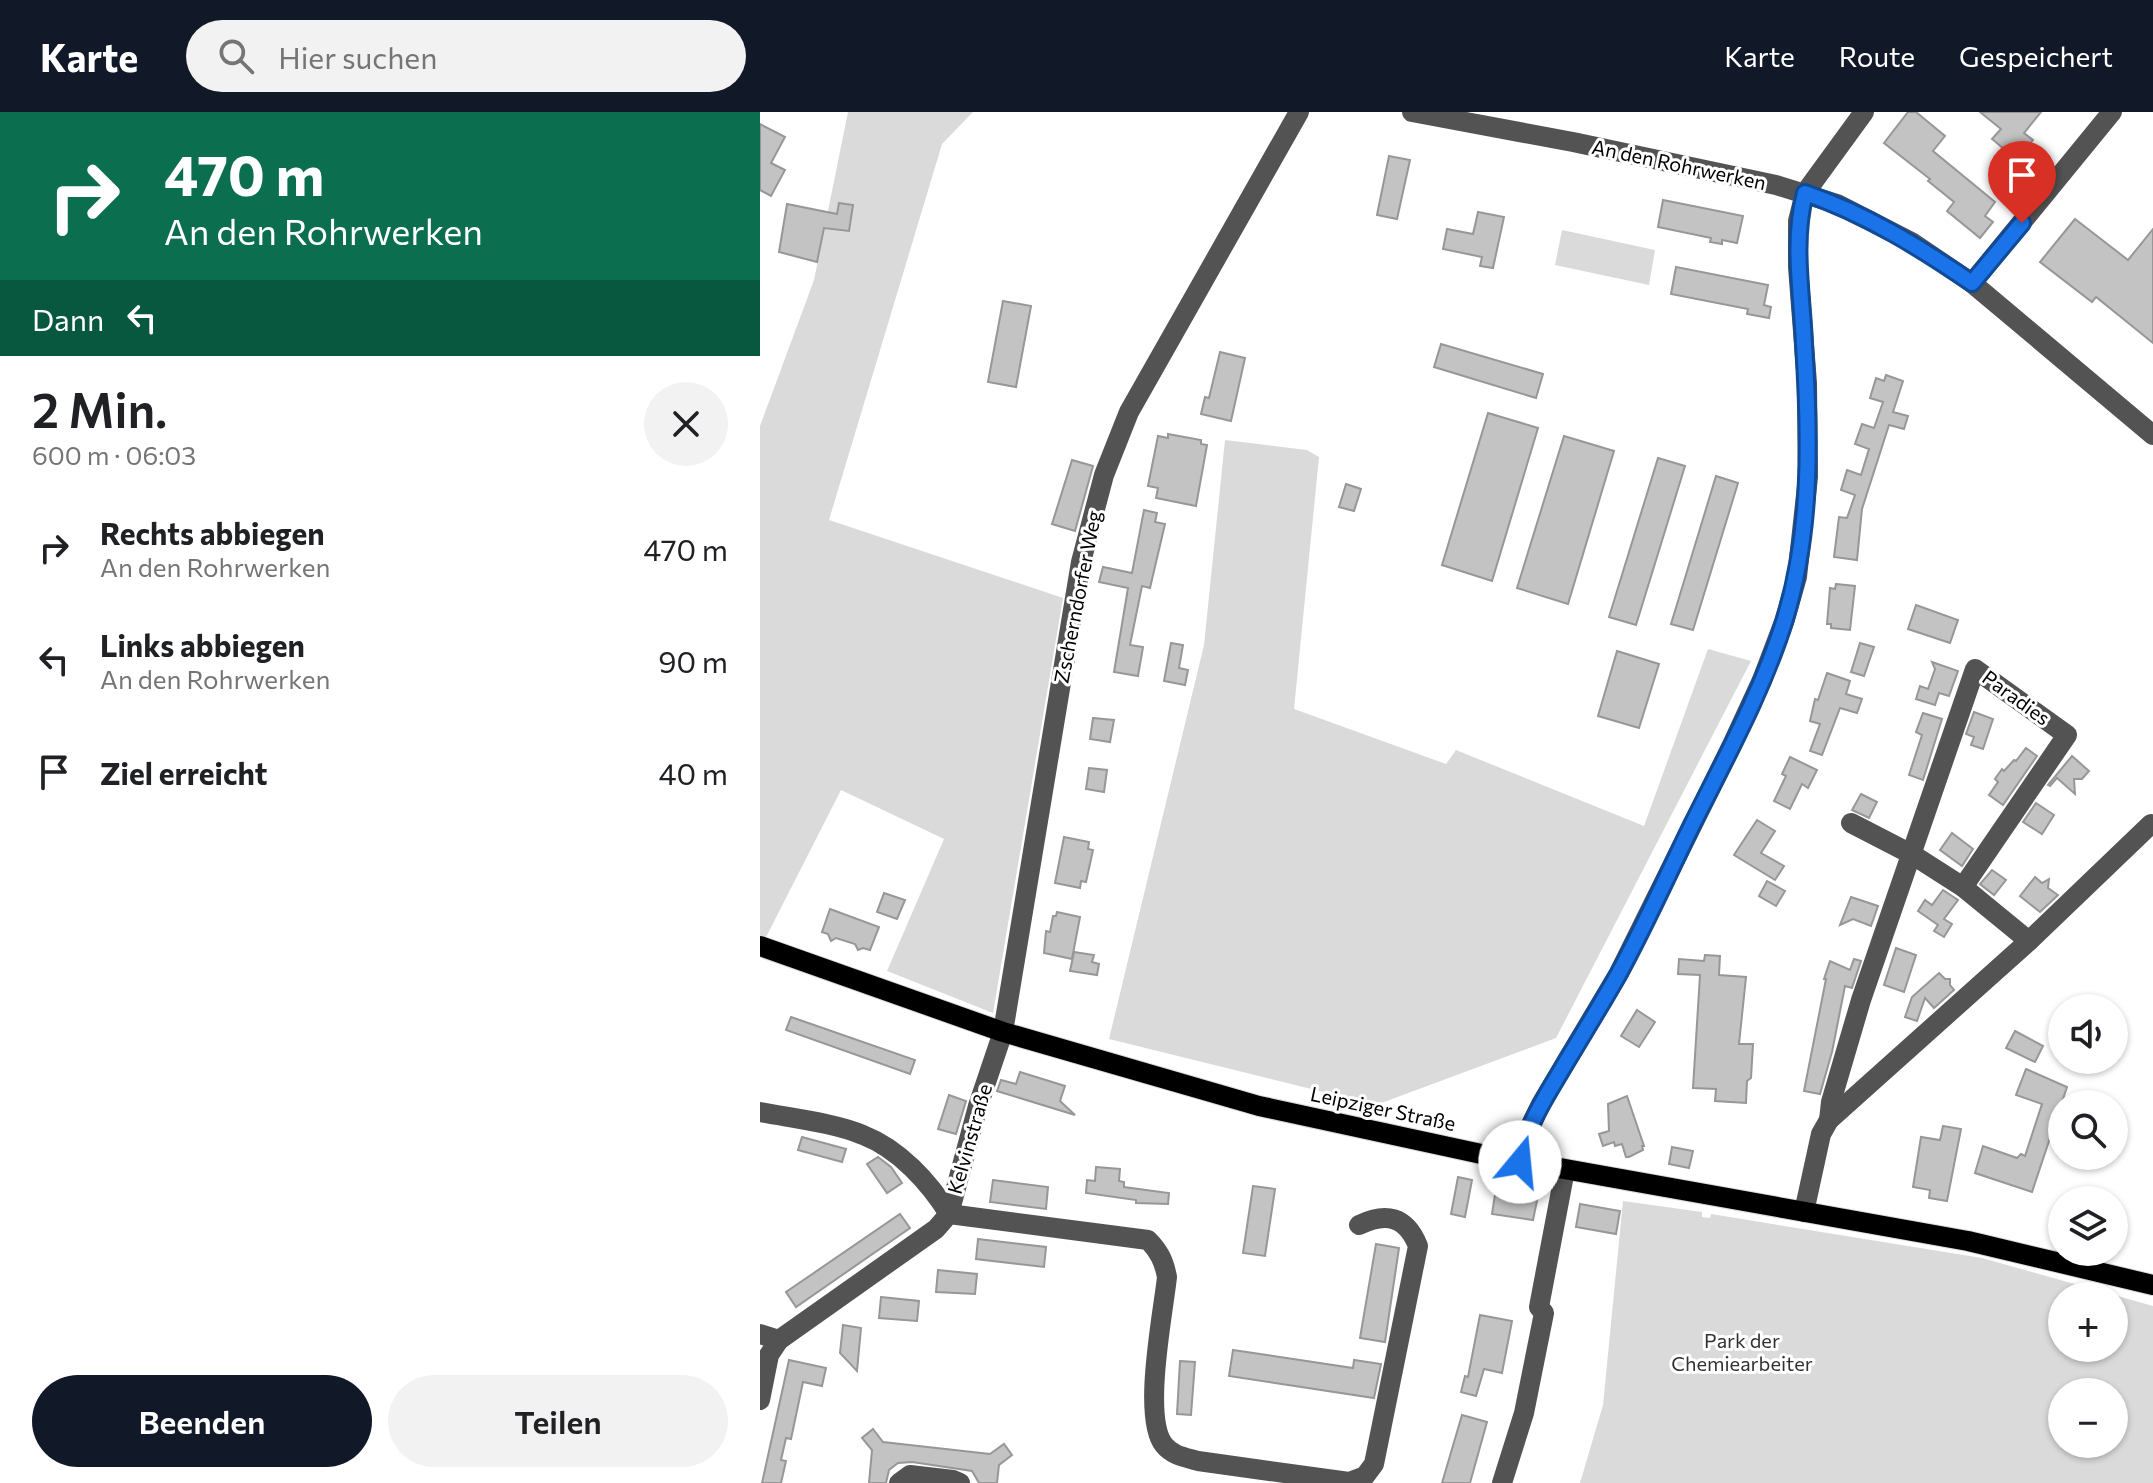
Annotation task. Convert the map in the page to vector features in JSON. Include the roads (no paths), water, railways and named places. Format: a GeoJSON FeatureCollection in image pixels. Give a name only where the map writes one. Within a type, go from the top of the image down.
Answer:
{"type":"FeatureCollection","features":[{"type":"Feature","properties":{"kind":"main road","name":"Leipziger Straße"},"geometry":{"type":"LineString","coordinates":[[760,946],[1003,1032],[1259,1106],[1520,1162],[1991,1246],[2153,1285]]}},
{"type":"Feature","properties":{"kind":"street","name":"Zscherndorfer Weg"},"geometry":{"type":"LineString","coordinates":[[1003,1032],[1081,562],[1104,475],[1129,412],[1299,112]]}},
{"type":"Feature","properties":{"kind":"street","name":"An den Rohrwerken"},"geometry":{"type":"LineString","coordinates":[[1412,112],[1589,145],[1805,193],[1837,204],[1913,243],[1972,283],[2153,435]]}},
{"type":"Feature","properties":{"kind":"street"},"geometry":{"type":"LineString","coordinates":[[1520,1162],[1526,1135],[1541,1104],[1619,973],[1732,745],[1784,622],[1797,577],[1808,477],[1807,383],[1798,267],[1798,221],[1805,193],[1864,112]]}},
{"type":"Feature","properties":{"kind":"street"},"geometry":{"type":"LineString","coordinates":[[1972,283],[2112,112]]}},
{"type":"Feature","properties":{"kind":"street","name":"Paradies"},"geometry":{"type":"LineString","coordinates":[[1829,1120],[1831,1102],[1861,1000],[1975,669],[2067,735],[1963,887]]}},
{"type":"Feature","properties":{"kind":"street"},"geometry":{"type":"LineString","coordinates":[[1851,823],[1913,855],[1963,887],[2029,941]]}},
{"type":"Feature","properties":{"kind":"street","name":"Paradies"},"geometry":{"type":"LineString","coordinates":[[1804,1212],[1821,1134],[1829,1120],[2029,941],[2151,824]]}},
{"type":"Feature","properties":{"kind":"street","name":"Kelvinstraße"},"geometry":{"type":"LineString","coordinates":[[949,1214],[978,1106],[1003,1032]]}},
{"type":"Feature","properties":{"kind":"street","name":"Kelvinstraße"},"geometry":{"type":"LineString","coordinates":[[760,1112],[861,1133],[883,1144],[902,1158],[936,1193],[949,1214]]}},
{"type":"Feature","properties":{"kind":"street"},"geometry":{"type":"LineString","coordinates":[[1502,1483],[1524,1413],[1544,1313],[1539,1307],[1565,1170]]}},
{"type":"Feature","properties":{"kind":"street"},"geometry":{"type":"LineString","coordinates":[[760,1400],[769,1355],[769,1337],[936,1229],[949,1214],[1148,1240],[1157,1249],[1167,1277],[1153,1408],[1155,1430],[1164,1444],[1175,1455],[1198,1461],[1349,1482],[1365,1476],[1374,1464],[1418,1246],[1411,1229],[1398,1221],[1375,1217],[1359,1225]]}},
{"type":"Feature","properties":{"kind":"street"},"geometry":{"type":"LineString","coordinates":[[899,1483],[910,1475],[960,1483]]}},
{"type":"Feature","properties":{"kind":"park label","name":"Park der Chemiearbeiter"},"geometry":{"type":"Point","coordinates":[1742,1352]}}]}
